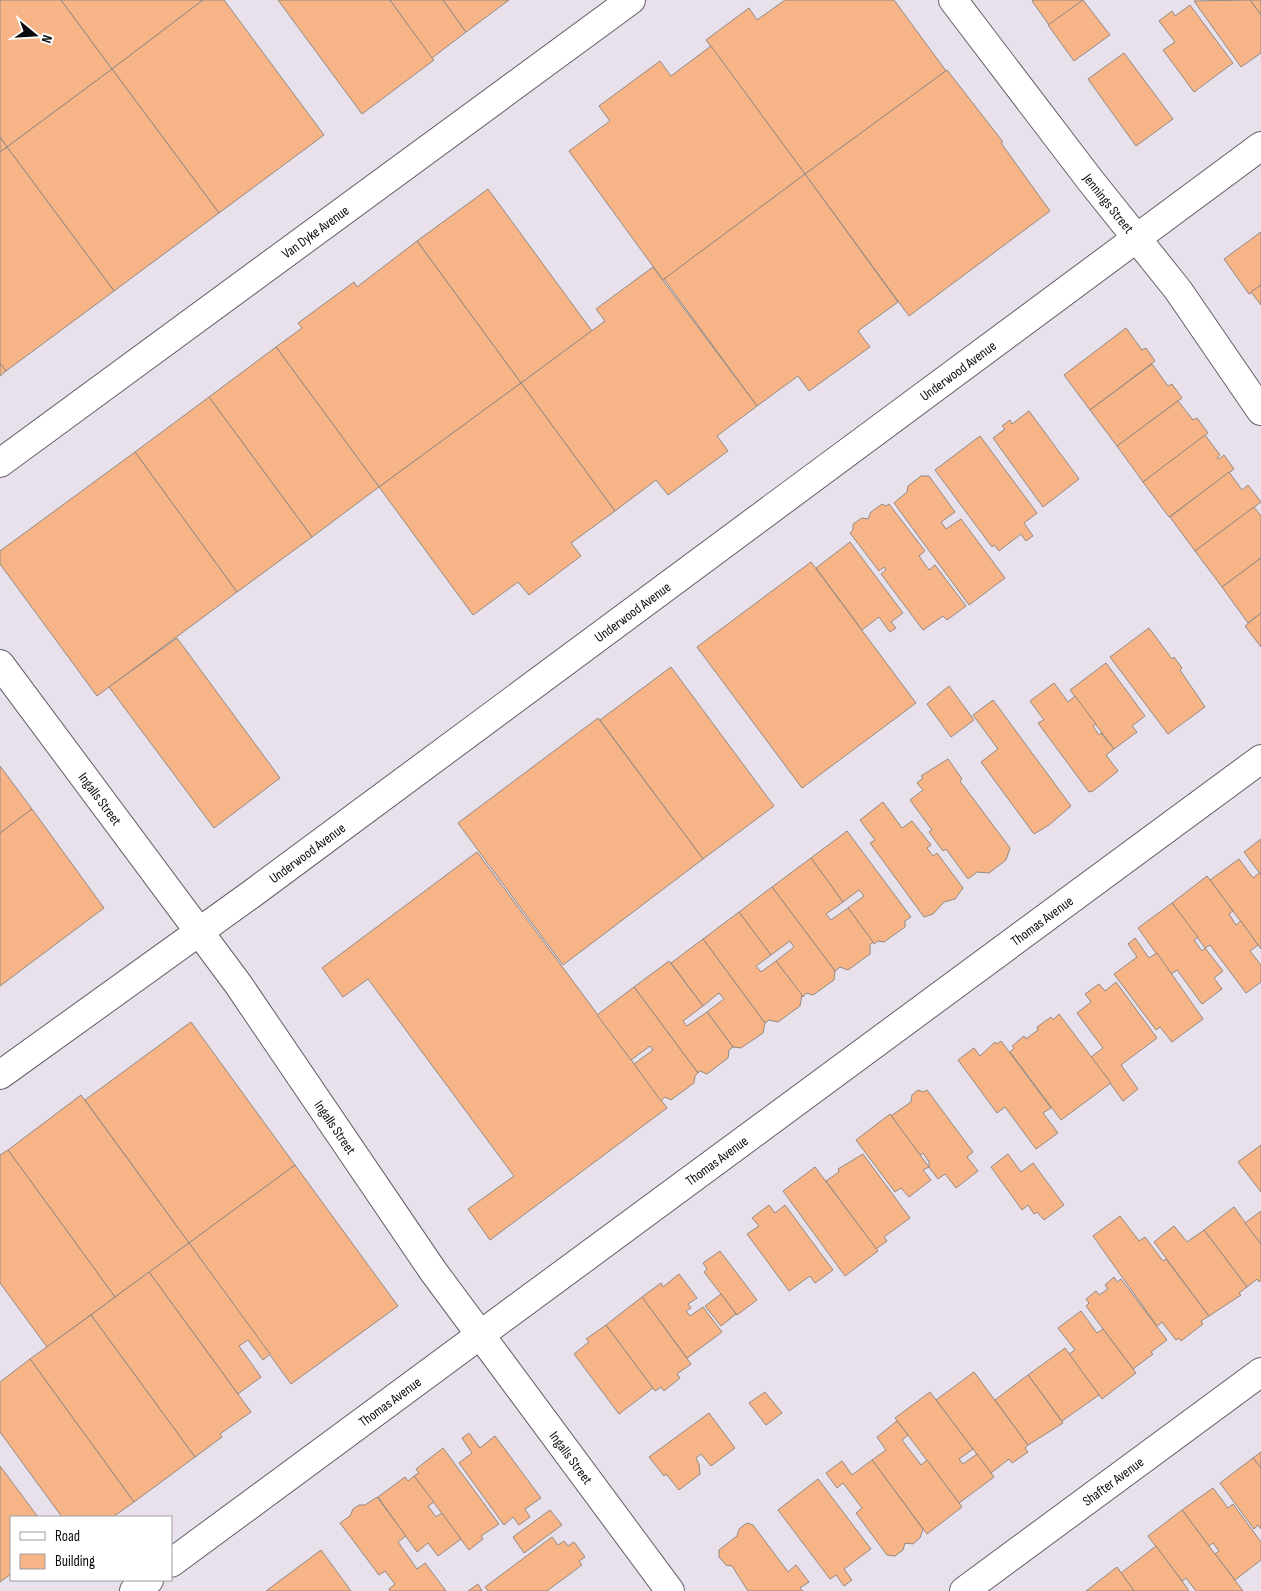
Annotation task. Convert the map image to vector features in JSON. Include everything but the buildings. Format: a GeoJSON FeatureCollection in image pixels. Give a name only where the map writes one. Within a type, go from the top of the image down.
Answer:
{"type":"FeatureCollection","features":[{"type":"Feature","properties":{"kind":"street","name":"Van Dyke Avenue"},"geometry":{"type":"LineString","coordinates":[[0,463],[631,0]]}},
{"type":"Feature","properties":{"kind":"street","name":"Jennings Street"},"geometry":{"type":"LineString","coordinates":[[953,0],[1178,290],[1261,411]]}},
{"type":"Feature","properties":{"kind":"street","name":"Underwood Avenue"},"geometry":{"type":"LineString","coordinates":[[0,1075],[198,932],[1261,146]]}},
{"type":"Feature","properties":{"kind":"street","name":"Ingalls Street"},"geometry":{"type":"LineString","coordinates":[[0,664],[238,984],[433,1271],[670,1591]]}},
{"type":"Feature","properties":{"kind":"street","name":"Thomas Avenue"},"geometry":{"type":"LineString","coordinates":[[172,1563],[1261,759]]}},
{"type":"Feature","properties":{"kind":"street","name":"Shafter Avenue"},"geometry":{"type":"LineString","coordinates":[[964,1591],[1261,1372]]}},
{"type":"Feature","properties":{"kind":"street"},"geometry":{"type":"LineString","coordinates":[[134,1591],[148,1581]]}}]}
